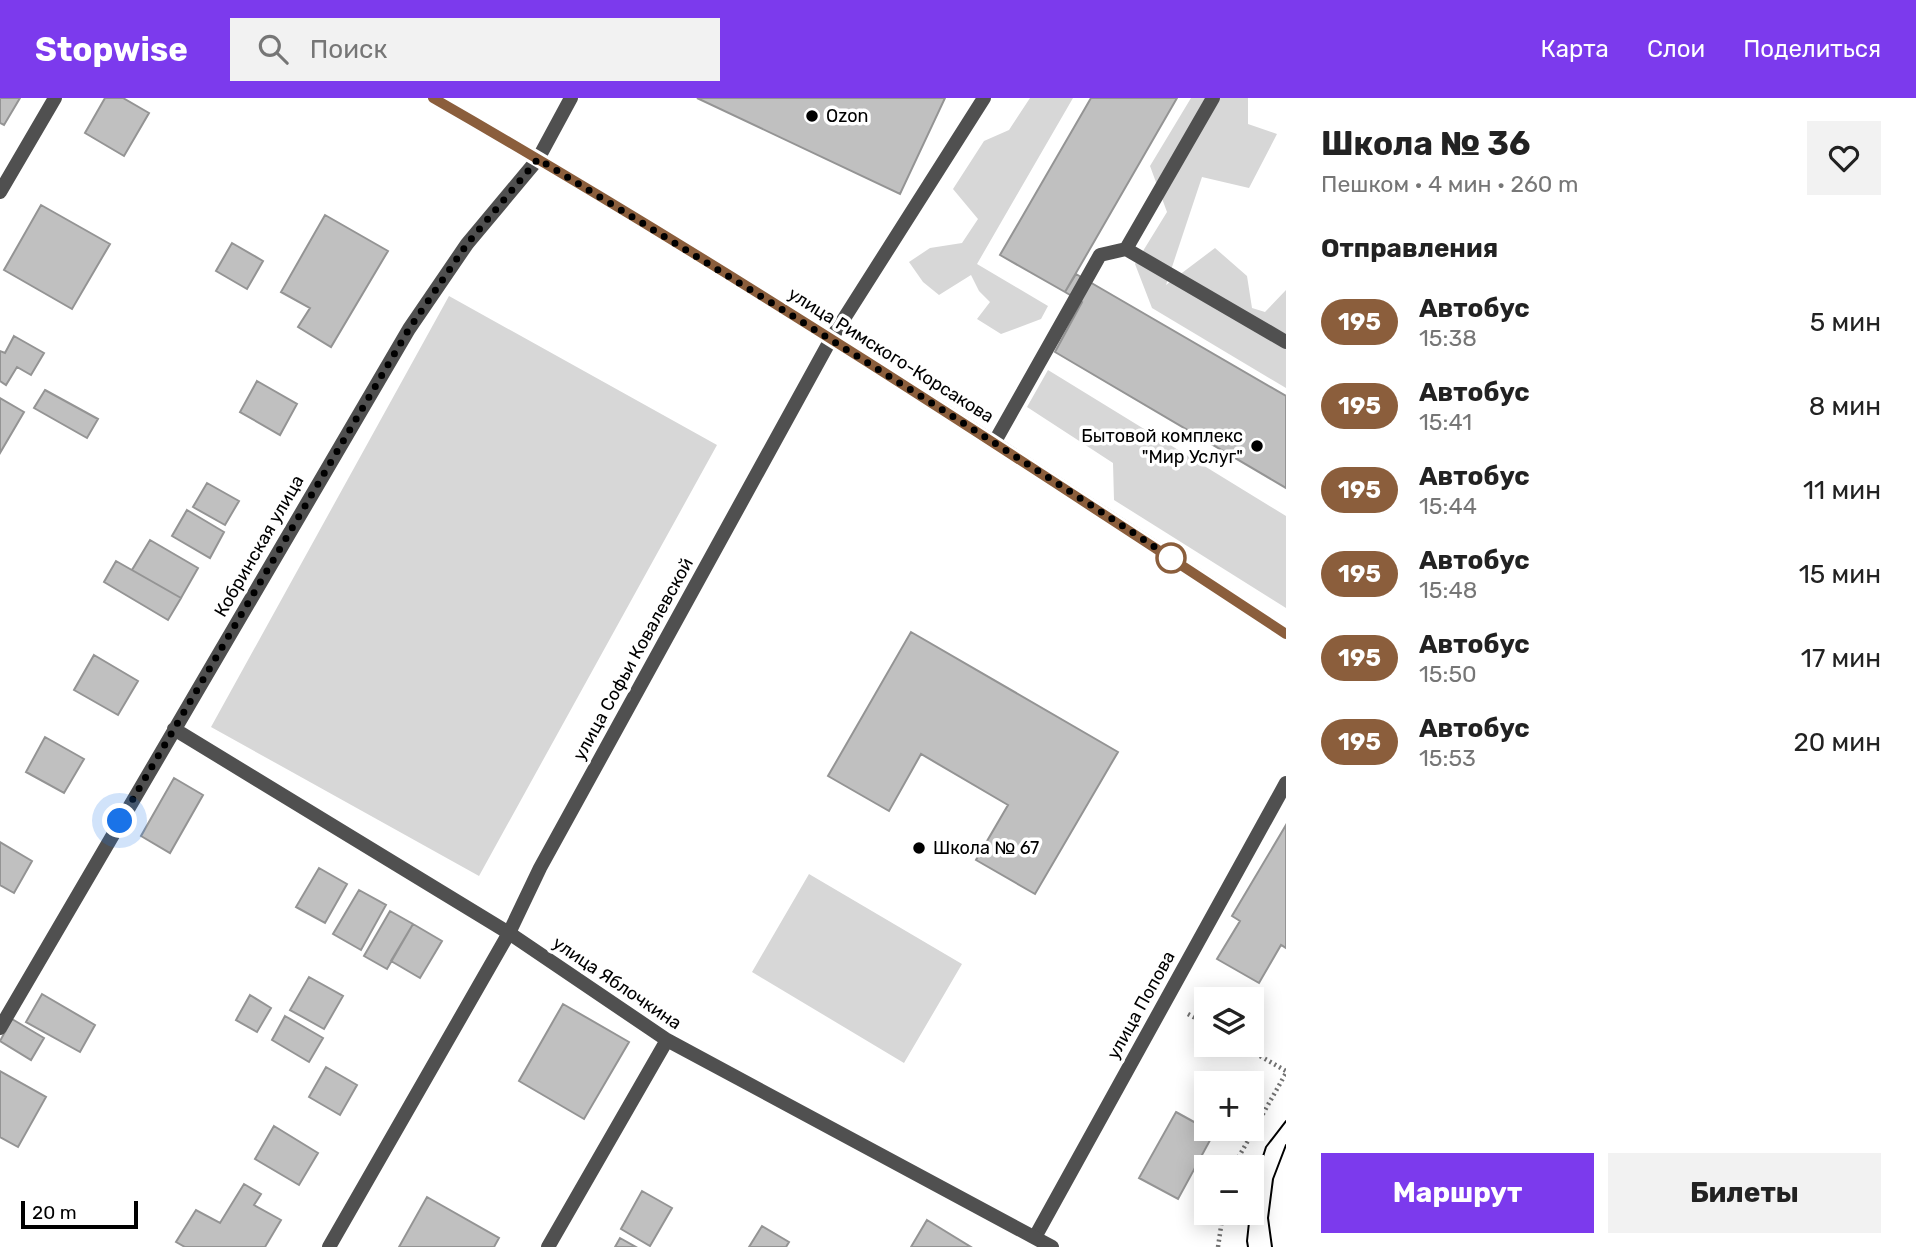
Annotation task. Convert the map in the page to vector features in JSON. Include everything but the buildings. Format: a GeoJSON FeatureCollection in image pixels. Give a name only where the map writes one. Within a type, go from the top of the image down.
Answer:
{"type":"FeatureCollection","features":[{"type":"Feature","properties":{"kind":"main road","name":"улица Римского-Корсакова"},"geometry":{"type":"LineString","coordinates":[[433,98],[538,159],[831,339],[1286,634]]}},
{"type":"Feature","properties":{"kind":"street"},"geometry":{"type":"LineString","coordinates":[[0,192],[55,98]]}},
{"type":"Feature","properties":{"kind":"street","name":"Кобринская улица"},"geometry":{"type":"LineString","coordinates":[[0,1028],[409,329],[467,244],[538,159],[571,98]]}},
{"type":"Feature","properties":{"kind":"street","name":"улица Софьи Ковалевской"},"geometry":{"type":"LineString","coordinates":[[329,1247],[509,933],[540,868],[831,339],[984,98]]}},
{"type":"Feature","properties":{"kind":"street"},"geometry":{"type":"LineString","coordinates":[[1126,250],[1213,98]]}},
{"type":"Feature","properties":{"kind":"street"},"geometry":{"type":"LineString","coordinates":[[994,443],[1100,255],[1126,250],[1286,342]]}},
{"type":"Feature","properties":{"kind":"street","name":"улица Яблочкина"},"geometry":{"type":"LineString","coordinates":[[174,729],[509,933],[667,1040],[1032,1242],[1052,1247]]}},
{"type":"Feature","properties":{"kind":"street","name":"улица Попова"},"geometry":{"type":"LineString","coordinates":[[1032,1242],[1286,783]]}},
{"type":"Feature","properties":{"kind":"street"},"geometry":{"type":"LineString","coordinates":[[548,1247],[667,1040]]}},
{"type":"Feature","properties":{"kind":"path"},"geometry":{"type":"LineString","coordinates":[[1240,1155],[1286,1072],[1261,1057]]}},
{"type":"Feature","properties":{"kind":"path"},"geometry":{"type":"LineString","coordinates":[[1218,1247],[1221,1225]]}},
{"type":"Feature","properties":{"kind":"shaded area"},"geometry":{"type":"Polygon","coordinates":[[[1030,98],[1073,98],[977,264],[1048,306],[1041,319],[1001,334],[977,319],[990,302],[979,291],[971,275],[939,295],[923,282],[909,262],[930,248],[962,243],[978,219],[953,189],[984,141],[1009,130],[1030,98]]]}},
{"type":"Feature","properties":{"kind":"shaded area"},"geometry":{"type":"Polygon","coordinates":[[[1191,98],[1248,98],[1248,124],[1277,134],[1249,188],[1202,177],[1166,285],[1215,248],[1247,276],[1252,308],[1265,312],[1286,290],[1286,388],[1152,308],[1135,264],[1167,212],[1150,166],[1191,98]]]}},
{"type":"Feature","properties":{"kind":"shaded area"},"geometry":{"type":"Polygon","coordinates":[[[449,296],[717,445],[479,876],[211,727],[449,296]]]}},
{"type":"Feature","properties":{"kind":"shaded area"},"geometry":{"type":"Polygon","coordinates":[[[1048,370],[1286,516],[1286,608],[1114,500],[1113,463],[1027,407],[1048,370]]]}},
{"type":"Feature","properties":{"kind":"shaded area"},"geometry":{"type":"Polygon","coordinates":[[[809,874],[962,964],[904,1063],[752,972],[809,874]]]}},
{"type":"Feature","properties":{"kind":"tram line"},"geometry":{"type":"LineString","coordinates":[[1263,1155],[1266,1147],[1286,1121]]}},
{"type":"Feature","properties":{"kind":"tram line"},"geometry":{"type":"LineString","coordinates":[[1272,1247],[1268,1218],[1273,1179],[1286,1145]]}},
{"type":"Feature","properties":{"kind":"tram line"},"geometry":{"type":"LineString","coordinates":[[1248,1247],[1249,1225]]}},
{"type":"Feature","properties":{"kind":"bus line","name":"195"},"geometry":{"type":"LineString","coordinates":[[433,98],[538,159],[831,339],[1072,492],[1286,634]]}},
{"type":"Feature","properties":{"kind":"place","name":"Ozon"},"geometry":{"type":"Point","coordinates":[812,116]}},
{"type":"Feature","properties":{"kind":"place","name":"Бытовой комплекс \"Мир Услуг\""},"geometry":{"type":"Point","coordinates":[1257,446]}},
{"type":"Feature","properties":{"kind":"place","name":"Школа № 67"},"geometry":{"type":"Point","coordinates":[919,848]}},
{"type":"Feature","properties":{"kind":"route"},"geometry":{"type":"LineString","coordinates":[[120,821],[409,329],[467,244],[538,159],[831,339],[1179,563],[1171,558]]}}]}
